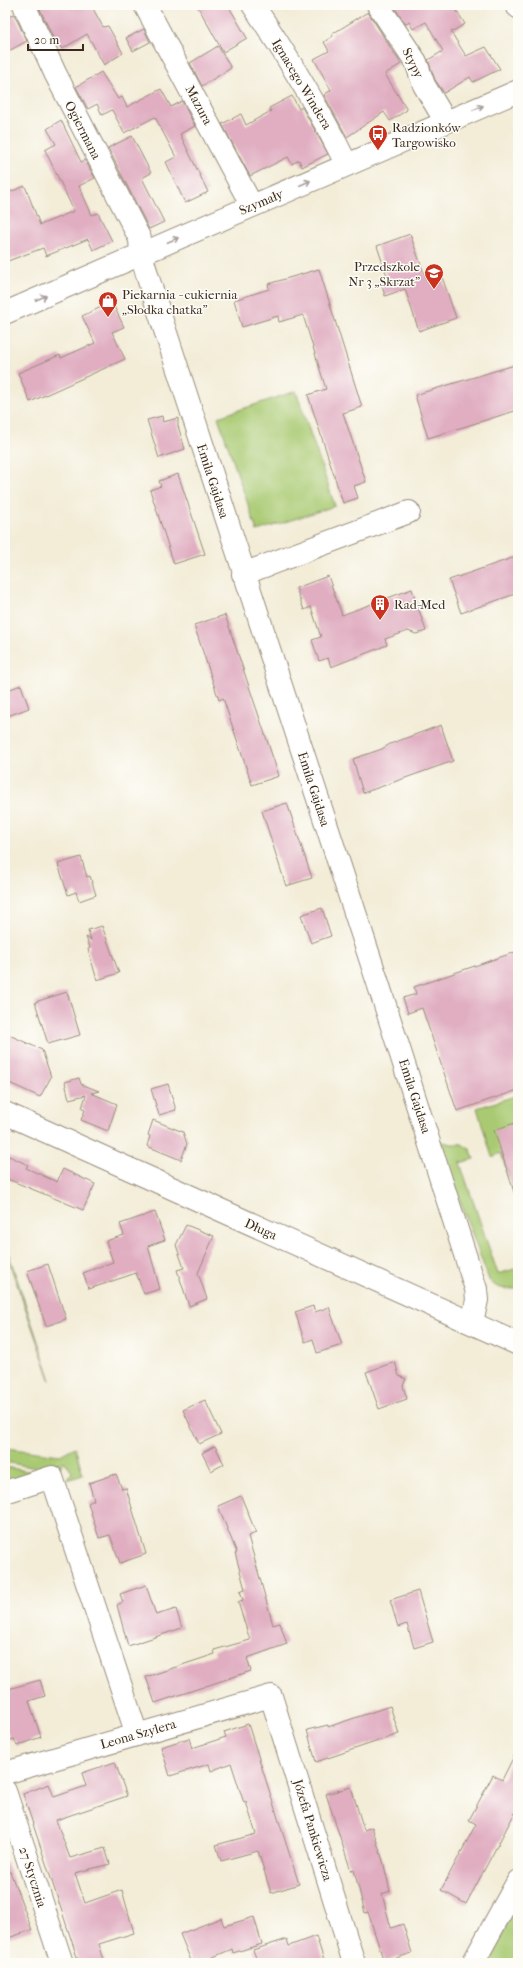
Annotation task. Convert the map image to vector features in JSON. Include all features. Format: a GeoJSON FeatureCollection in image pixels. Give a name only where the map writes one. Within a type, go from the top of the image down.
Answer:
{"type":"FeatureCollection","features":[{"type":"Feature","properties":{"kind":"street","name":"Ogiermana"},"geometry":{"type":"LineString","coordinates":[[24,5],[54,73],[140,239],[141,254]]}},
{"type":"Feature","properties":{"kind":"street","name":"Mazura"},"geometry":{"type":"LineString","coordinates":[[145,5],[252,206]]}},
{"type":"Feature","properties":{"kind":"street","name":"Ignacego Windera"},"geometry":{"type":"LineString","coordinates":[[253,5],[287,55],[324,118],[346,165]]}},
{"type":"Feature","properties":{"kind":"street","name":"Stypy"},"geometry":{"type":"LineString","coordinates":[[378,5],[416,62],[424,85],[446,122]]}},
{"type":"Feature","properties":{"kind":"street","name":"Szymały"},"geometry":{"type":"LineString","coordinates":[[5,313],[518,91]]}},
{"type":"Feature","properties":{"kind":"street","name":"Emila Gajdasa"},"geometry":{"type":"LineString","coordinates":[[141,254],[243,574],[426,1130],[476,1289],[477,1300],[472,1323]]}},
{"type":"Feature","properties":{"kind":"street"},"geometry":{"type":"LineString","coordinates":[[243,574],[409,512]]}},
{"type":"Feature","properties":{"kind":"street","name":"Długa"},"geometry":{"type":"LineString","coordinates":[[5,1113],[518,1344]]}},
{"type":"Feature","properties":{"kind":"street"},"geometry":{"type":"LineString","coordinates":[[5,1492],[52,1477],[137,1735]]}},
{"type":"Feature","properties":{"kind":"street","name":"Leona Szylera"},"geometry":{"type":"LineString","coordinates":[[5,1773],[271,1696]]}},
{"type":"Feature","properties":{"kind":"street","name":"Józefa Pankiewicza"},"geometry":{"type":"LineString","coordinates":[[271,1696],[354,1963]]}},
{"type":"Feature","properties":{"kind":"street","name":"27 Stycznia"},"geometry":{"type":"LineString","coordinates":[[5,1791],[62,1963]]}},
{"type":"Feature","properties":{"kind":"street"},"geometry":{"type":"LineString","coordinates":[[473,1963],[518,1881]]}},
{"type":"Feature","properties":{"kind":"green space"},"geometry":{"type":"Polygon","coordinates":[[[296,391],[335,506],[257,531],[218,417],[296,391]]]}},
{"type":"Feature","properties":{"kind":"green space"},"geometry":{"type":"Polygon","coordinates":[[[518,1095],[518,1206],[501,1153],[492,1157],[477,1108],[518,1095]]]}},
{"type":"Feature","properties":{"kind":"green space"},"geometry":{"type":"Polygon","coordinates":[[[438,1141],[452,1144],[462,1144],[471,1150],[474,1159],[460,1163],[498,1274],[518,1268],[518,1289],[506,1289],[495,1286],[489,1280],[438,1141]]]}},
{"type":"Feature","properties":{"kind":"green space"},"geometry":{"type":"Polygon","coordinates":[[[5,1243],[51,1381],[5,1250],[5,1243]]]}},
{"type":"Feature","properties":{"kind":"green space"},"geometry":{"type":"Polygon","coordinates":[[[75,1447],[83,1475],[67,1480],[72,1472],[64,1461],[57,1472],[5,1462],[5,1448],[60,1455],[75,1447]]]}},
{"type":"Feature","properties":{"kind":"green space"},"geometry":{"type":"Polygon","coordinates":[[[5,1467],[39,1473],[5,1485],[5,1467]]]}},
{"type":"Feature","properties":{"kind":"green space"},"geometry":{"type":"Polygon","coordinates":[[[518,1901],[518,1963],[483,1963],[518,1901]]]}},
{"type":"Feature","properties":{"kind":"building"},"geometry":{"type":"Polygon","coordinates":[[[38,5],[91,5],[103,27],[108,26],[123,53],[104,65],[87,34],[62,49],[58,43],[56,44],[38,5]]]}},
{"type":"Feature","properties":{"kind":"building"},"geometry":{"type":"Polygon","coordinates":[[[197,5],[228,5],[247,38],[223,52],[197,5]]]}},
{"type":"Feature","properties":{"kind":"building"},"geometry":{"type":"Polygon","coordinates":[[[393,5],[453,5],[465,24],[451,32],[466,56],[486,47],[500,69],[473,82],[470,77],[444,93],[435,80],[428,60],[443,51],[426,22],[413,29],[409,22],[405,24],[393,5]]]}},
{"type":"Feature","properties":{"kind":"building"},"geometry":{"type":"Polygon","coordinates":[[[368,12],[401,64],[385,74],[407,110],[390,121],[384,112],[347,137],[324,95],[331,90],[314,59],[329,51],[324,42],[333,36],[332,34],[368,12]]]}},
{"type":"Feature","properties":{"kind":"building"},"geometry":{"type":"Polygon","coordinates":[[[14,14],[27,41],[5,53],[5,19],[14,14]]]}},
{"type":"Feature","properties":{"kind":"building"},"geometry":{"type":"Polygon","coordinates":[[[144,29],[150,42],[133,51],[126,38],[144,29]]]}},
{"type":"Feature","properties":{"kind":"building"},"geometry":{"type":"Polygon","coordinates":[[[218,46],[231,68],[202,86],[190,63],[218,46]]]}},
{"type":"Feature","properties":{"kind":"building"},"geometry":{"type":"Polygon","coordinates":[[[101,72],[118,99],[122,97],[127,107],[161,89],[171,107],[182,101],[195,126],[180,134],[208,192],[185,203],[166,162],[176,157],[155,117],[124,133],[112,110],[102,115],[97,104],[88,109],[76,87],[101,72]]]}},
{"type":"Feature","properties":{"kind":"building"},"geometry":{"type":"Polygon","coordinates":[[[292,96],[299,109],[302,107],[328,154],[302,167],[299,160],[292,164],[288,157],[250,176],[222,124],[241,114],[246,125],[271,111],[269,108],[292,96]]]}},
{"type":"Feature","properties":{"kind":"building"},"geometry":{"type":"Polygon","coordinates":[[[61,120],[81,162],[85,160],[95,178],[79,186],[92,215],[98,213],[112,241],[93,250],[88,239],[46,256],[43,248],[5,262],[5,194],[25,186],[40,225],[74,211],[45,150],[56,144],[47,129],[61,120]]]}},
{"type":"Feature","properties":{"kind":"building"},"geometry":{"type":"Polygon","coordinates":[[[132,136],[151,173],[142,178],[164,222],[149,229],[108,148],[132,136]]]}},
{"type":"Feature","properties":{"kind":"building"},"geometry":{"type":"Polygon","coordinates":[[[410,234],[426,279],[441,274],[456,318],[419,331],[405,289],[385,296],[380,279],[387,276],[377,246],[410,234]]]}},
{"type":"Feature","properties":{"kind":"building"},"geometry":{"type":"Polygon","coordinates":[[[319,269],[362,407],[343,413],[366,482],[354,486],[358,498],[343,503],[308,395],[326,389],[303,315],[279,322],[278,316],[242,327],[234,300],[269,289],[268,284],[319,269]]]}},
{"type":"Feature","properties":{"kind":"building"},"geometry":{"type":"Polygon","coordinates":[[[112,302],[124,327],[112,332],[125,359],[30,402],[18,373],[60,355],[61,358],[95,343],[82,316],[112,302]]]}},
{"type":"Feature","properties":{"kind":"building"},"geometry":{"type":"Polygon","coordinates":[[[518,364],[518,410],[428,438],[415,395],[518,364]]]}},
{"type":"Feature","properties":{"kind":"building"},"geometry":{"type":"Polygon","coordinates":[[[162,416],[163,422],[178,418],[178,426],[185,449],[159,458],[147,420],[162,416]]]}},
{"type":"Feature","properties":{"kind":"building"},"geometry":{"type":"Polygon","coordinates":[[[178,474],[205,554],[174,564],[150,490],[161,486],[159,481],[178,474]]]}},
{"type":"Feature","properties":{"kind":"building"},"geometry":{"type":"Polygon","coordinates":[[[518,556],[518,593],[461,613],[449,580],[518,556]]]}},
{"type":"Feature","properties":{"kind":"building","name":"Rad-Med"},"geometry":{"type":"Polygon","coordinates":[[[328,576],[342,615],[412,589],[426,631],[416,634],[408,631],[385,639],[387,645],[331,667],[328,658],[319,661],[312,640],[321,637],[311,607],[304,610],[296,588],[328,576]]]}},
{"type":"Feature","properties":{"kind":"building"},"geometry":{"type":"Polygon","coordinates":[[[225,615],[279,776],[252,785],[223,698],[219,700],[194,625],[225,615]]]}},
{"type":"Feature","properties":{"kind":"building"},"geometry":{"type":"Polygon","coordinates":[[[21,685],[29,708],[5,717],[5,691],[21,685]]]}},
{"type":"Feature","properties":{"kind":"building"},"geometry":{"type":"Polygon","coordinates":[[[441,725],[453,761],[363,793],[353,759],[441,725]]]}},
{"type":"Feature","properties":{"kind":"building"},"geometry":{"type":"Polygon","coordinates":[[[287,803],[312,878],[286,886],[262,811],[287,803]]]}},
{"type":"Feature","properties":{"kind":"building"},"geometry":{"type":"Polygon","coordinates":[[[81,857],[87,877],[90,876],[96,895],[79,901],[76,892],[68,895],[58,864],[81,857]]]}},
{"type":"Feature","properties":{"kind":"building"},"geometry":{"type":"Polygon","coordinates":[[[322,908],[331,936],[311,943],[301,915],[322,908]]]}},
{"type":"Feature","properties":{"kind":"building"},"geometry":{"type":"Polygon","coordinates":[[[102,926],[119,973],[97,980],[86,937],[91,940],[88,930],[102,926]]]}},
{"type":"Feature","properties":{"kind":"building"},"geometry":{"type":"Polygon","coordinates":[[[518,951],[518,1090],[457,1111],[422,1008],[408,1013],[403,998],[416,994],[414,987],[518,951]]]}},
{"type":"Feature","properties":{"kind":"building"},"geometry":{"type":"Polygon","coordinates":[[[67,992],[80,1035],[48,1044],[35,1002],[67,992]]]}},
{"type":"Feature","properties":{"kind":"building"},"geometry":{"type":"Polygon","coordinates":[[[5,1033],[42,1050],[51,1077],[40,1097],[5,1081],[5,1033]]]}},
{"type":"Feature","properties":{"kind":"building"},"geometry":{"type":"Polygon","coordinates":[[[79,1078],[81,1084],[99,1091],[91,1093],[117,1104],[108,1131],[81,1120],[85,1110],[82,1108],[86,1095],[69,1099],[65,1082],[79,1078]]]}},
{"type":"Feature","properties":{"kind":"building"},"geometry":{"type":"Polygon","coordinates":[[[168,1084],[176,1110],[159,1115],[151,1089],[168,1084]]]}},
{"type":"Feature","properties":{"kind":"building"},"geometry":{"type":"Polygon","coordinates":[[[153,1120],[183,1132],[187,1144],[181,1160],[147,1146],[150,1136],[148,1135],[153,1120]]]}},
{"type":"Feature","properties":{"kind":"building"},"geometry":{"type":"Polygon","coordinates":[[[518,1122],[518,1194],[515,1195],[494,1130],[518,1122]]]}},
{"type":"Feature","properties":{"kind":"building"},"geometry":{"type":"Polygon","coordinates":[[[9,1156],[28,1165],[26,1168],[57,1182],[63,1169],[95,1184],[83,1210],[5,1178],[5,1163],[9,1156]]]}},
{"type":"Feature","properties":{"kind":"building"},"geometry":{"type":"Polygon","coordinates":[[[155,1212],[165,1240],[148,1246],[160,1289],[144,1294],[136,1273],[89,1289],[83,1273],[113,1262],[106,1241],[124,1235],[120,1224],[155,1212]]]}},
{"type":"Feature","properties":{"kind":"building"},"geometry":{"type":"Polygon","coordinates":[[[186,1225],[214,1236],[198,1273],[207,1299],[189,1306],[177,1270],[184,1268],[176,1245],[186,1225]]]}},
{"type":"Feature","properties":{"kind":"building"},"geometry":{"type":"Polygon","coordinates":[[[48,1264],[66,1319],[46,1326],[27,1271],[48,1264]]]}},
{"type":"Feature","properties":{"kind":"building"},"geometry":{"type":"Polygon","coordinates":[[[313,1306],[315,1312],[329,1307],[342,1345],[317,1353],[313,1339],[305,1342],[295,1312],[313,1306]]]}},
{"type":"Feature","properties":{"kind":"building"},"geometry":{"type":"Polygon","coordinates":[[[395,1362],[399,1376],[406,1379],[403,1386],[407,1399],[379,1409],[366,1372],[395,1362]]]}},
{"type":"Feature","properties":{"kind":"building"},"geometry":{"type":"Polygon","coordinates":[[[205,1400],[221,1434],[199,1444],[183,1410],[205,1400]]]}},
{"type":"Feature","properties":{"kind":"building"},"geometry":{"type":"Polygon","coordinates":[[[215,1446],[224,1464],[211,1471],[202,1453],[215,1446]]]}},
{"type":"Feature","properties":{"kind":"building"},"geometry":{"type":"Polygon","coordinates":[[[116,1474],[122,1489],[126,1488],[146,1554],[120,1563],[110,1535],[99,1538],[88,1503],[94,1500],[89,1483],[116,1474]]]}},
{"type":"Feature","properties":{"kind":"building"},"geometry":{"type":"Polygon","coordinates":[[[241,1496],[256,1533],[248,1536],[273,1625],[280,1623],[287,1644],[247,1658],[251,1671],[155,1703],[146,1677],[215,1654],[214,1650],[250,1640],[238,1602],[243,1600],[240,1591],[245,1589],[235,1553],[237,1553],[218,1506],[241,1496]]]}},
{"type":"Feature","properties":{"kind":"building"},"geometry":{"type":"Polygon","coordinates":[[[146,1585],[156,1615],[176,1609],[182,1628],[128,1646],[117,1605],[123,1602],[120,1594],[146,1585]]]}},
{"type":"Feature","properties":{"kind":"building"},"geometry":{"type":"Polygon","coordinates":[[[418,1591],[433,1642],[414,1648],[407,1624],[398,1627],[390,1600],[418,1591]]]}},
{"type":"Feature","properties":{"kind":"building"},"geometry":{"type":"Polygon","coordinates":[[[40,1680],[45,1696],[29,1701],[41,1737],[17,1746],[14,1739],[10,1740],[5,1725],[5,1690],[40,1680]]]}},
{"type":"Feature","properties":{"kind":"building"},"geometry":{"type":"Polygon","coordinates":[[[390,1706],[399,1734],[316,1762],[307,1730],[328,1725],[328,1727],[390,1706]]]}},
{"type":"Feature","properties":{"kind":"building"},"geometry":{"type":"Polygon","coordinates":[[[248,1724],[299,1884],[271,1893],[258,1851],[221,1861],[216,1845],[256,1834],[231,1763],[211,1771],[209,1764],[170,1776],[161,1747],[189,1738],[192,1748],[226,1737],[224,1732],[248,1724]]]}},
{"type":"Feature","properties":{"kind":"building"},"geometry":{"type":"Polygon","coordinates":[[[518,1748],[518,1807],[466,1904],[441,1890],[476,1824],[469,1820],[493,1775],[502,1780],[518,1748]]]}},
{"type":"Feature","properties":{"kind":"building"},"geometry":{"type":"Polygon","coordinates":[[[115,1762],[127,1796],[56,1820],[70,1858],[105,1848],[110,1864],[75,1873],[85,1903],[122,1890],[134,1933],[99,1944],[105,1963],[79,1963],[23,1794],[49,1784],[54,1797],[86,1786],[82,1773],[115,1762]]]}},
{"type":"Feature","properties":{"kind":"building"},"geometry":{"type":"Polygon","coordinates":[[[351,1787],[364,1830],[372,1827],[383,1861],[390,1891],[382,1894],[391,1928],[403,1924],[412,1953],[384,1962],[368,1912],[365,1913],[354,1870],[351,1871],[326,1794],[351,1787]]]}},
{"type":"Feature","properties":{"kind":"building"},"geometry":{"type":"Polygon","coordinates":[[[6,1861],[32,1930],[5,1939],[5,1862],[6,1861]]]}},
{"type":"Feature","properties":{"kind":"building"},"geometry":{"type":"Polygon","coordinates":[[[254,1917],[262,1944],[233,1953],[232,1949],[199,1963],[192,1963],[180,1934],[221,1918],[224,1926],[254,1917]]]}},
{"type":"Feature","properties":{"kind":"building"},"geometry":{"type":"Polygon","coordinates":[[[316,1936],[325,1963],[258,1963],[253,1950],[287,1939],[289,1946],[316,1936]]]}},
{"type":"Feature","properties":{"kind":"place","name":"Radzionków Targowisko"},"geometry":{"type":"Point","coordinates":[378,151]}},
{"type":"Feature","properties":{"kind":"place","name":"Przedszkole Nr 3 „Skrzat”"},"geometry":{"type":"Point","coordinates":[434,290]}},
{"type":"Feature","properties":{"kind":"place","name":"Piekarnia - cukiernia „Słodka chatka”"},"geometry":{"type":"Point","coordinates":[108,318]}},
{"type":"Feature","properties":{"kind":"place","name":"Rad-Med"},"geometry":{"type":"Point","coordinates":[380,621]}}]}
